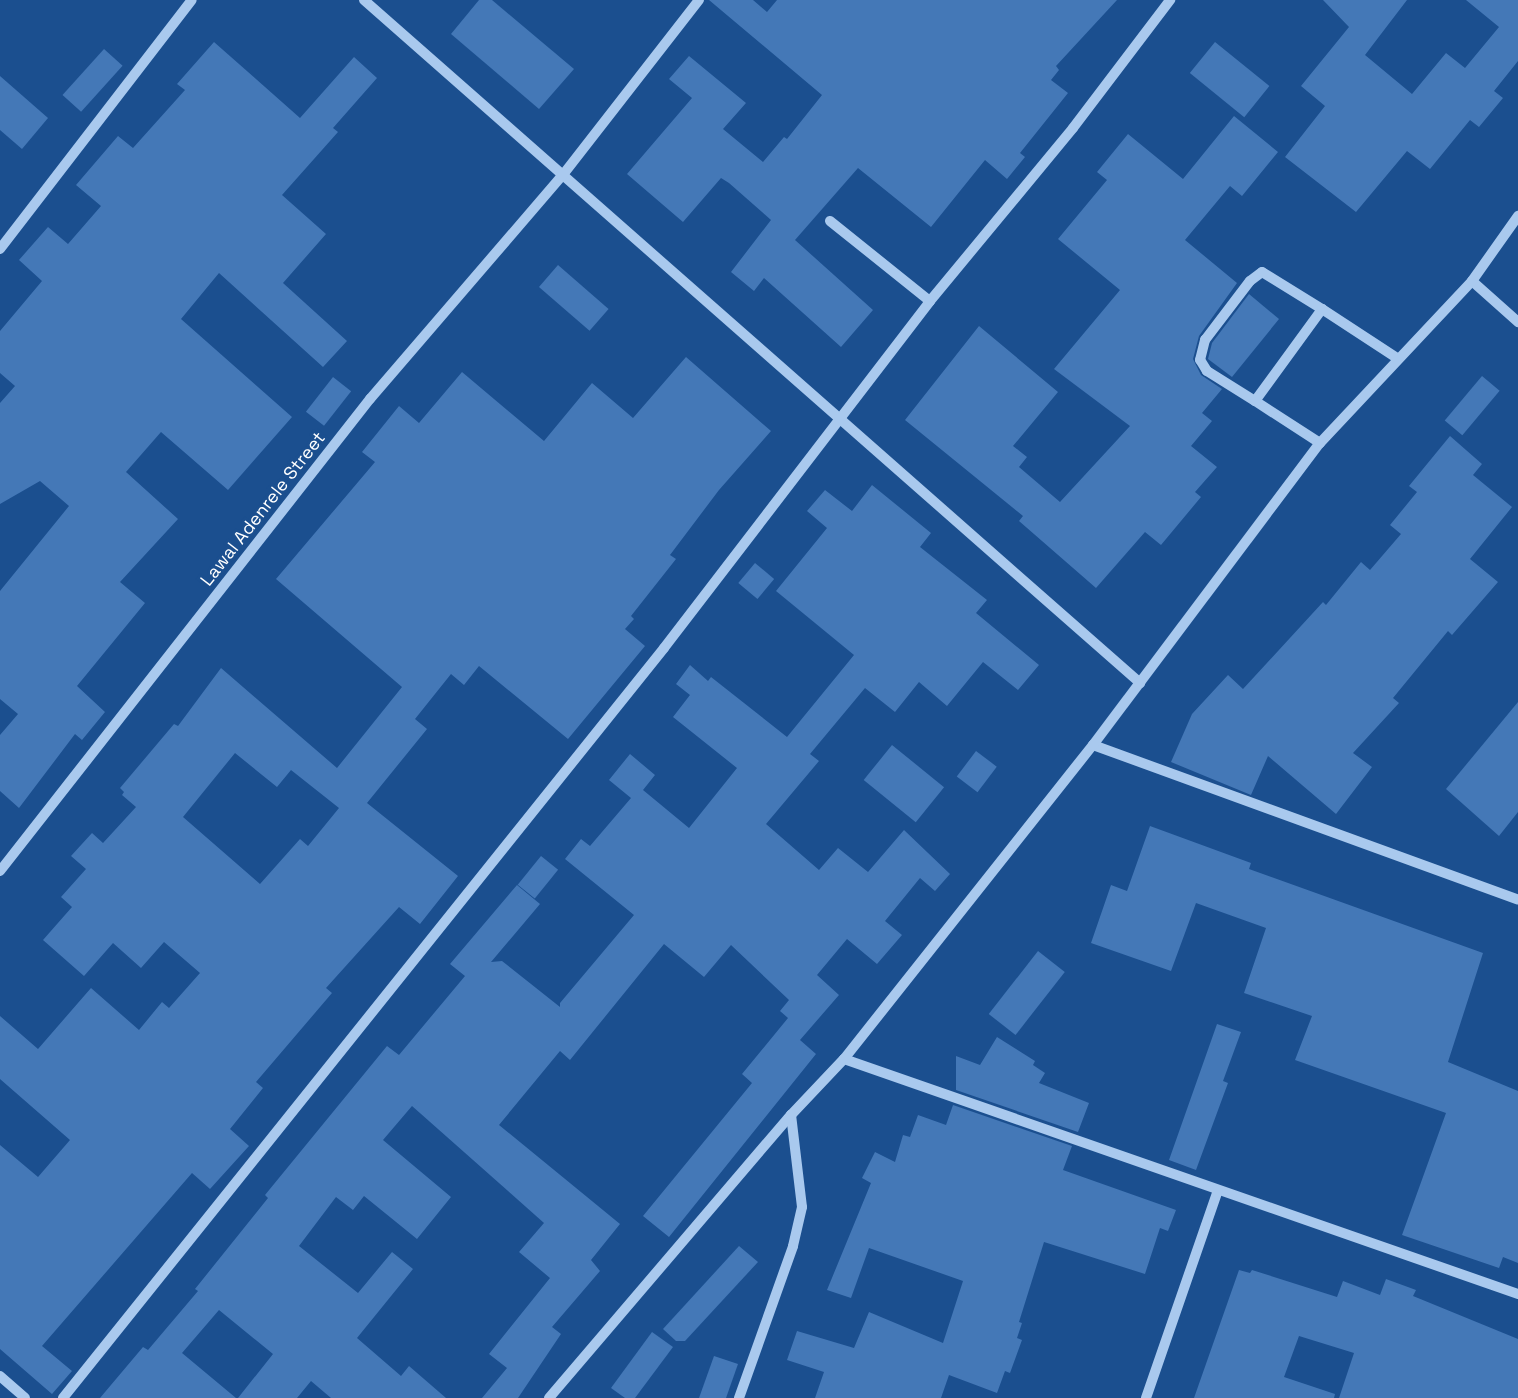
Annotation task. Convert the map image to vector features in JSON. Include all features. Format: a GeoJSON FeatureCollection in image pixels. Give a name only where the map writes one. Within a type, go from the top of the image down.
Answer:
{"type":"FeatureCollection","features":[{"type":"Feature","properties":{"kind":"street"},"geometry":{"type":"LineString","coordinates":[[0,249],[192,0]]}},
{"type":"Feature","properties":{"kind":"street"},"geometry":{"type":"LineString","coordinates":[[364,0],[839,421],[1140,683]]}},
{"type":"Feature","properties":{"kind":"street","name":"Lawal Adenrele Street"},"geometry":{"type":"LineString","coordinates":[[0,871],[370,399],[562,176],[699,0]]}},
{"type":"Feature","properties":{"kind":"street"},"geometry":{"type":"LineString","coordinates":[[63,1398],[664,648],[930,301],[1073,128],[1170,0]]}},
{"type":"Feature","properties":{"kind":"street"},"geometry":{"type":"LineString","coordinates":[[549,1398],[791,1115],[844,1059],[1093,745],[1320,443],[1397,358],[1472,281],[1518,216]]}},
{"type":"Feature","properties":{"kind":"street"},"geometry":{"type":"LineString","coordinates":[[830,221],[930,301]]}},
{"type":"Feature","properties":{"kind":"street"},"geometry":{"type":"LineString","coordinates":[[1320,443],[1207,371],[1200,360],[1205,340],[1250,281],[1262,272],[1397,358]]}},
{"type":"Feature","properties":{"kind":"street"},"geometry":{"type":"LineString","coordinates":[[1472,281],[1518,322]]}},
{"type":"Feature","properties":{"kind":"street"},"geometry":{"type":"LineString","coordinates":[[1255,401],[1322,309]]}},
{"type":"Feature","properties":{"kind":"street"},"geometry":{"type":"LineString","coordinates":[[1093,745],[1518,900]]}},
{"type":"Feature","properties":{"kind":"street"},"geometry":{"type":"LineString","coordinates":[[844,1059],[1518,1294]]}},
{"type":"Feature","properties":{"kind":"street"},"geometry":{"type":"LineString","coordinates":[[739,1398],[793,1246],[802,1207],[791,1115]]}},
{"type":"Feature","properties":{"kind":"street"},"geometry":{"type":"LineString","coordinates":[[1146,1398],[1218,1190]]}},
{"type":"Feature","properties":{"kind":"street"},"geometry":{"type":"LineString","coordinates":[[0,1376],[25,1398]]}},
{"type":"Feature","properties":{"kind":"building"},"geometry":{"type":"Polygon","coordinates":[[[479,0],[492,0],[574,69],[539,109],[451,34],[479,0]]]}},
{"type":"Feature","properties":{"kind":"building"},"geometry":{"type":"Polygon","coordinates":[[[709,0],[753,0],[767,12],[777,0],[1117,0],[1056,66],[1059,70],[1051,80],[1068,93],[1020,153],[1025,157],[1007,179],[985,160],[931,227],[858,168],[795,240],[873,310],[841,347],[764,278],[754,291],[731,272],[771,220],[729,183],[721,178],[683,222],[627,174],[692,98],[669,79],[689,56],[746,103],[723,129],[763,162],[784,137],[787,139],[822,95],[709,0]]]}},
{"type":"Feature","properties":{"kind":"building"},"geometry":{"type":"Polygon","coordinates":[[[1323,0],[1407,0],[1365,55],[1412,94],[1446,53],[1465,68],[1499,27],[1466,0],[1518,0],[1518,61],[1494,91],[1503,98],[1479,127],[1470,120],[1430,169],[1407,151],[1356,212],[1285,157],[1325,106],[1301,86],[1349,27],[1323,0]]]}},
{"type":"Feature","properties":{"kind":"building"},"geometry":{"type":"Polygon","coordinates":[[[214,42],[300,118],[354,57],[377,78],[333,128],[338,132],[282,195],[326,234],[283,283],[347,341],[323,367],[219,273],[181,319],[292,417],[228,490],[161,432],[126,472],[178,519],[120,582],[145,603],[77,686],[105,712],[82,740],[75,734],[19,808],[0,791],[0,735],[18,714],[0,699],[0,591],[69,506],[40,481],[0,504],[0,403],[15,386],[0,373],[0,331],[42,281],[19,260],[48,227],[68,244],[101,206],[76,185],[118,136],[133,148],[185,90],[177,84],[214,42]]]}},
{"type":"Feature","properties":{"kind":"building"},"geometry":{"type":"Polygon","coordinates":[[[1215,42],[1269,86],[1244,117],[1190,73],[1215,42]]]}},
{"type":"Feature","properties":{"kind":"building"},"geometry":{"type":"Polygon","coordinates":[[[104,49],[123,66],[81,112],[63,95],[104,49]]]}},
{"type":"Feature","properties":{"kind":"building"},"geometry":{"type":"Polygon","coordinates":[[[0,76],[48,118],[22,149],[0,130],[0,76]]]}},
{"type":"Feature","properties":{"kind":"building"},"geometry":{"type":"Polygon","coordinates":[[[1234,116],[1278,152],[1242,196],[1230,186],[1185,240],[1237,283],[1199,336],[1193,359],[1201,375],[1222,389],[1202,413],[1212,421],[1191,446],[1217,467],[1195,492],[1201,497],[1161,545],[1145,532],[1096,588],[1019,521],[1023,516],[905,420],[979,326],[1058,392],[1013,446],[1027,457],[1019,467],[1060,502],[1130,426],[1054,369],[1120,290],[1058,239],[1107,180],[1097,172],[1128,134],[1183,179],[1234,116]]]}},
{"type":"Feature","properties":{"kind":"building"},"geometry":{"type":"Polygon","coordinates":[[[558,265],[609,309],[590,331],[539,287],[558,265]]]}},
{"type":"Feature","properties":{"kind":"building"},"geometry":{"type":"Polygon","coordinates":[[[1249,294],[1279,319],[1232,377],[1208,359],[1212,343],[1249,294]]]}},
{"type":"Feature","properties":{"kind":"building"},"geometry":{"type":"Polygon","coordinates":[[[686,357],[771,431],[719,490],[670,555],[676,559],[631,616],[634,619],[625,629],[645,646],[568,739],[479,666],[464,685],[451,674],[415,719],[427,729],[367,803],[458,876],[420,924],[399,907],[326,988],[332,993],[256,1082],[263,1088],[230,1129],[249,1146],[210,1189],[192,1173],[42,1346],[72,1371],[52,1394],[0,1349],[0,1145],[38,1177],[70,1140],[0,1079],[0,1016],[38,1049],[91,988],[139,1030],[162,1002],[169,1008],[200,973],[164,942],[141,968],[113,943],[84,976],[43,940],[72,907],[61,897],[86,869],[71,856],[92,833],[103,843],[136,807],[122,795],[124,792],[120,788],[174,724],[178,726],[221,668],[337,768],[402,687],[276,579],[375,462],[362,452],[399,406],[419,423],[462,372],[544,441],[592,383],[633,418],[686,357]],[[235,753],[183,817],[260,884],[300,839],[308,846],[339,808],[291,770],[277,787],[235,753]]]}},
{"type":"Feature","properties":{"kind":"building"},"geometry":{"type":"Polygon","coordinates":[[[1482,376],[1500,391],[1462,435],[1445,420],[1482,376]]]}},
{"type":"Feature","properties":{"kind":"building"},"geometry":{"type":"Polygon","coordinates":[[[333,377],[351,391],[324,426],[306,412],[333,377]]]}},
{"type":"Feature","properties":{"kind":"building"},"geometry":{"type":"Polygon","coordinates":[[[1450,436],[1482,464],[1473,475],[1512,507],[1470,559],[1498,582],[1452,635],[1448,631],[1393,698],[1399,703],[1353,753],[1372,767],[1336,814],[1268,756],[1251,795],[1171,762],[1192,714],[1228,675],[1243,689],[1323,602],[1326,605],[1361,562],[1370,570],[1401,534],[1390,525],[1417,492],[1409,486],[1450,436]]]}},
{"type":"Feature","properties":{"kind":"building"},"geometry":{"type":"Polygon","coordinates":[[[872,485],[931,533],[920,547],[987,600],[976,613],[1039,665],[1018,690],[983,662],[947,706],[919,682],[895,712],[865,688],[810,754],[819,761],[766,824],[819,870],[838,848],[868,872],[904,830],[950,874],[935,891],[920,878],[885,921],[902,935],[877,964],[847,939],[817,975],[839,995],[800,1040],[816,1054],[669,1237],[643,1216],[752,1083],[742,1074],[788,1018],[780,1011],[789,1000],[731,945],[704,977],[664,944],[570,1060],[560,1051],[499,1125],[620,1224],[591,1260],[600,1271],[552,1327],[561,1334],[518,1398],[482,1398],[507,1368],[489,1354],[550,1278],[519,1252],[544,1223],[412,1106],[383,1140],[451,1197],[417,1239],[364,1196],[353,1210],[336,1197],[299,1246],[358,1293],[392,1252],[413,1269],[357,1338],[401,1376],[409,1366],[446,1398],[331,1398],[311,1381],[297,1398],[238,1398],[273,1354],[219,1310],[182,1353],[236,1398],[100,1398],[143,1347],[148,1350],[198,1291],[195,1289],[268,1198],[265,1195],[387,1046],[399,1055],[465,976],[450,964],[517,885],[540,904],[491,962],[502,961],[560,1007],[560,1003],[634,915],[565,859],[581,839],[590,846],[631,798],[609,780],[630,754],[655,775],[643,790],[689,828],[737,768],[673,717],[690,695],[676,684],[690,665],[708,681],[711,677],[787,737],[854,655],[776,591],[827,528],[807,511],[825,490],[852,511],[872,485]]]}},
{"type":"Feature","properties":{"kind":"building"},"geometry":{"type":"Polygon","coordinates":[[[755,563],[774,579],[757,599],[738,583],[755,563]]]}},
{"type":"Feature","properties":{"kind":"building"},"geometry":{"type":"Polygon","coordinates":[[[1518,702],[1518,812],[1499,836],[1446,789],[1518,702]]]}},
{"type":"Feature","properties":{"kind":"building"},"geometry":{"type":"Polygon","coordinates":[[[892,745],[944,787],[916,822],[864,780],[892,745]]]}},
{"type":"Feature","properties":{"kind":"building"},"geometry":{"type":"Polygon","coordinates":[[[976,751],[997,767],[978,792],[957,777],[976,751]]]}},
{"type":"Feature","properties":{"kind":"building"},"geometry":{"type":"Polygon","coordinates":[[[1150,826],[1251,863],[1249,869],[1483,953],[1448,1062],[1518,1091],[1518,1263],[1503,1257],[1499,1268],[1402,1235],[1446,1113],[1295,1060],[1312,1016],[1244,993],[1266,928],[1196,903],[1171,971],[1091,943],[1111,885],[1127,891],[1150,826]]]}},
{"type":"Feature","properties":{"kind":"building"},"geometry":{"type":"Polygon","coordinates":[[[541,856],[558,870],[535,899],[518,885],[541,856]]]}},
{"type":"Feature","properties":{"kind":"building"},"geometry":{"type":"Polygon","coordinates":[[[1038,951],[1065,972],[1016,1035],[989,1014],[1038,951]]]}},
{"type":"Feature","properties":{"kind":"building"},"geometry":{"type":"Polygon","coordinates":[[[1217,1024],[1241,1032],[1223,1081],[1228,1083],[1196,1170],[1169,1160],[1217,1024]]]}},
{"type":"Feature","properties":{"kind":"building"},"geometry":{"type":"Polygon","coordinates":[[[997,1037],[1035,1061],[1033,1065],[1045,1073],[1039,1083],[1089,1103],[1078,1132],[956,1090],[956,1056],[980,1065],[997,1037]]]}},
{"type":"Feature","properties":{"kind":"building"},"geometry":{"type":"Polygon","coordinates":[[[953,1105],[1072,1146],[1063,1170],[1176,1210],[1168,1231],[1160,1228],[1145,1274],[1044,1242],[1019,1322],[1022,1323],[1017,1338],[1022,1340],[1010,1373],[1005,1371],[997,1393],[949,1375],[941,1398],[815,1398],[824,1372],[787,1360],[797,1331],[854,1348],[869,1312],[943,1343],[963,1281],[869,1248],[851,1298],[827,1290],[871,1183],[862,1178],[875,1152],[895,1162],[903,1135],[910,1137],[918,1115],[946,1125],[953,1105]]]}},
{"type":"Feature","properties":{"kind":"building"},"geometry":{"type":"Polygon","coordinates":[[[739,1246],[758,1262],[685,1341],[676,1341],[663,1329],[739,1246]]]}},
{"type":"Feature","properties":{"kind":"building"},"geometry":{"type":"Polygon","coordinates":[[[1239,1270],[1250,1273],[1252,1270],[1337,1297],[1343,1281],[1380,1295],[1386,1279],[1416,1290],[1413,1296],[1518,1339],[1518,1398],[1339,1398],[1354,1353],[1299,1336],[1284,1377],[1335,1394],[1334,1398],[1194,1398],[1239,1270]]]}},
{"type":"Feature","properties":{"kind":"building"},"geometry":{"type":"Polygon","coordinates":[[[652,1332],[673,1347],[635,1398],[625,1398],[611,1388],[652,1332]]]}},
{"type":"Feature","properties":{"kind":"building"},"geometry":{"type":"Polygon","coordinates":[[[714,1356],[738,1364],[726,1398],[699,1398],[714,1356]]]}}]}
